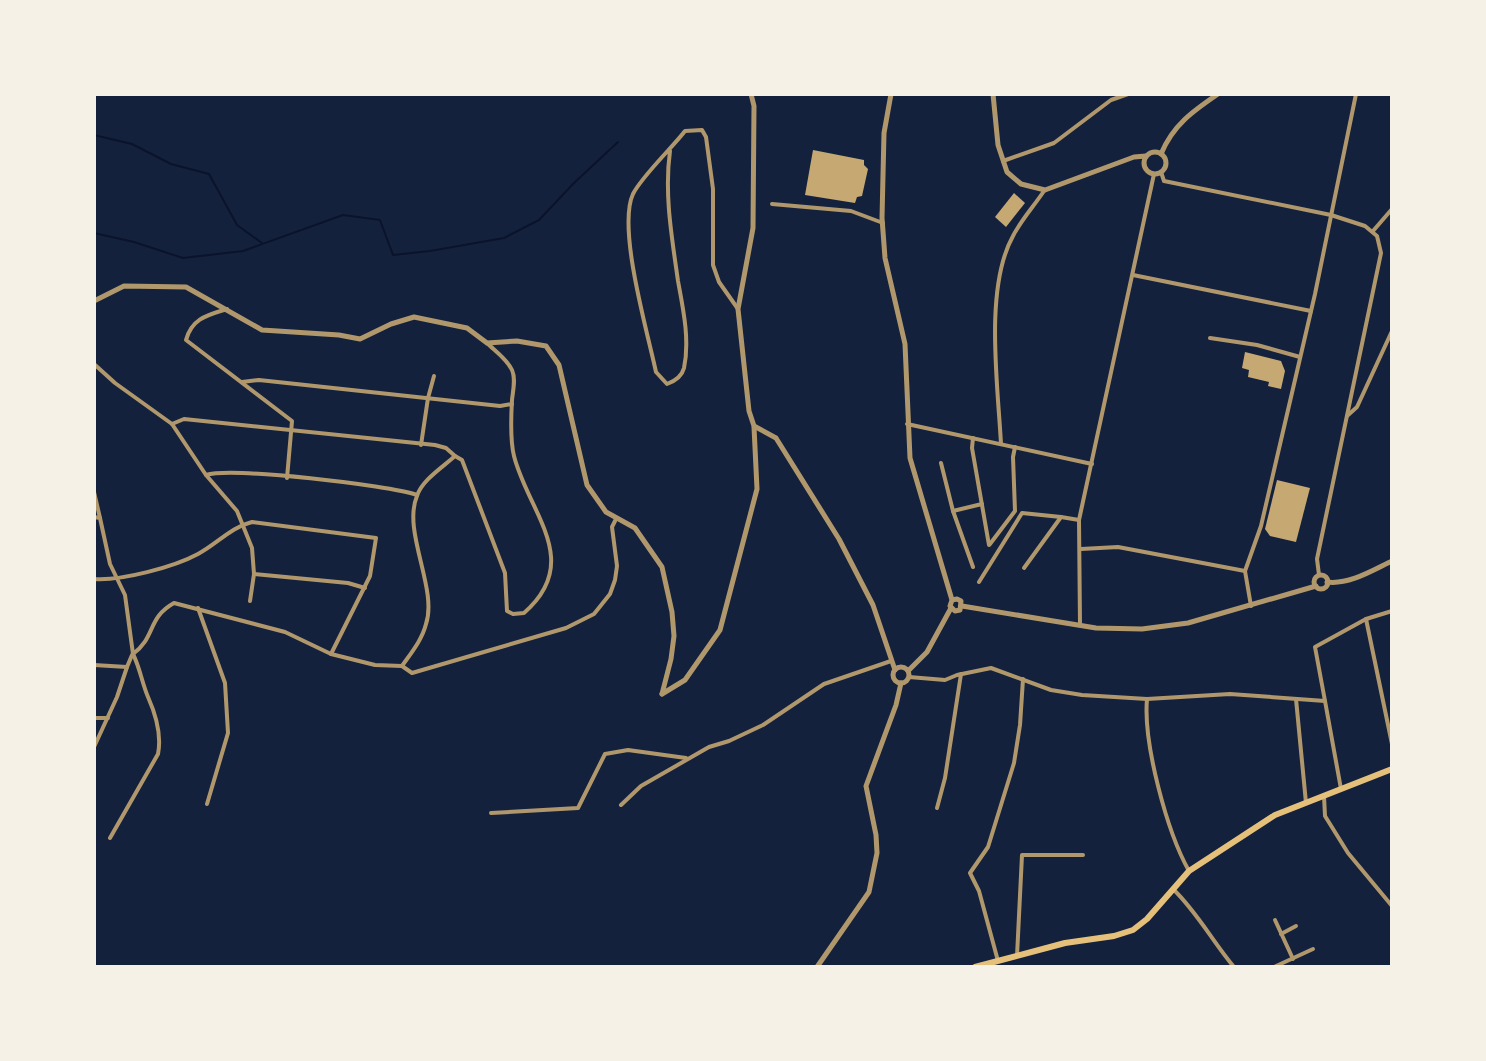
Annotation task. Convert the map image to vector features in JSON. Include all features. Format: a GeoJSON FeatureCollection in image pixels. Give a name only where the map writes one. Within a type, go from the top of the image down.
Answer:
{"type":"FeatureCollection","features":[{"type":"Feature","properties":{"kind":"main road"},"geometry":{"type":"LineString","coordinates":[[975,967],[1065,943],[1133,930],[1147,919],[1189,871],[1275,815],[1392,769]]}},
{"type":"Feature","properties":{"kind":"street"},"geometry":{"type":"LineString","coordinates":[[487,343],[535,342],[553,353],[568,397],[587,485],[596,501],[616,519],[635,528],[662,567],[674,636],[662,694],[685,680],[720,630],[757,489],[754,426],[749,411],[738,309],[753,228],[754,106],[751,94]]}},
{"type":"Feature","properties":{"kind":"street"},"geometry":{"type":"LineString","coordinates":[[817,967],[869,892],[877,853],[866,786],[901,683],[927,652],[951,608],[952,600],[910,458],[905,344],[885,258],[884,133],[891,94]]}},
{"type":"Feature","properties":{"kind":"street"},"geometry":{"type":"LineString","coordinates":[[993,94],[998,145],[1007,172],[1021,184],[1045,190],[1151,152],[1161,154],[1166,162],[1157,173],[1079,520],[1080,625]]}},
{"type":"Feature","properties":{"kind":"street"},"geometry":{"type":"LineString","coordinates":[[1003,161],[1054,143],[1111,100],[1128,94]]}},
{"type":"Feature","properties":{"kind":"street"},"geometry":{"type":"LineString","coordinates":[[1161,154],[1169,135],[1183,119],[1218,94]]}},
{"type":"Feature","properties":{"kind":"street"},"geometry":{"type":"LineString","coordinates":[[1252,606],[1245,571],[1261,526],[1311,311],[1356,94]]}},
{"type":"Feature","properties":{"kind":"street"},"geometry":{"type":"LineString","coordinates":[[670,151],[667,189],[685,319],[685,358],[684,371],[673,382],[667,384],[656,372],[641,311],[628,227],[633,194],[685,131],[702,130],[706,137],[713,189],[713,265],[719,282],[738,309]]}},
{"type":"Feature","properties":{"kind":"street"},"geometry":{"type":"LineString","coordinates":[[1146,156],[1146,169],[1157,173],[1164,181],[1331,215],[1373,231],[1377,236],[1381,253],[1317,559],[1319,575]]}},
{"type":"Feature","properties":{"kind":"street"},"geometry":{"type":"LineString","coordinates":[[1001,444],[995,343],[1000,278],[1012,238],[1045,190]]}},
{"type":"Feature","properties":{"kind":"street"},"geometry":{"type":"LineString","coordinates":[[772,204],[851,211],[883,223]]}},
{"type":"Feature","properties":{"kind":"street"},"geometry":{"type":"LineString","coordinates":[[1373,231],[1392,209]]}},
{"type":"Feature","properties":{"kind":"street"},"geometry":{"type":"LineString","coordinates":[[1133,275],[1311,311]]}},
{"type":"Feature","properties":{"kind":"street"},"geometry":{"type":"LineString","coordinates":[[94,301],[124,286],[186,287],[262,330],[360,339],[414,317],[467,328],[512,369],[513,453],[550,541],[552,562],[548,581],[524,613],[507,611],[505,573],[462,460],[446,448],[184,419],[172,424]]}},
{"type":"Feature","properties":{"kind":"street"},"geometry":{"type":"LineString","coordinates":[[227,309],[199,318],[189,330],[186,340],[292,421],[287,478]]}},
{"type":"Feature","properties":{"kind":"street"},"geometry":{"type":"LineString","coordinates":[[1347,416],[1357,407],[1392,331]]}},
{"type":"Feature","properties":{"kind":"street"},"geometry":{"type":"LineString","coordinates":[[1210,338],[1257,345],[1300,357]]}},
{"type":"Feature","properties":{"kind":"street"},"geometry":{"type":"LineString","coordinates":[[94,364],[172,424],[206,475],[237,511],[252,548],[254,574],[250,601]]}},
{"type":"Feature","properties":{"kind":"street"},"geometry":{"type":"LineString","coordinates":[[421,445],[434,376]]}},
{"type":"Feature","properties":{"kind":"street"},"geometry":{"type":"LineString","coordinates":[[242,382],[259,380],[500,406],[512,404]]}},
{"type":"Feature","properties":{"kind":"street"},"geometry":{"type":"LineString","coordinates":[[907,424],[1092,464]]}},
{"type":"Feature","properties":{"kind":"street"},"geometry":{"type":"LineString","coordinates":[[754,426],[776,438],[839,539],[873,605],[895,670],[895,680],[901,683]]}},
{"type":"Feature","properties":{"kind":"street"},"geometry":{"type":"LineString","coordinates":[[973,438],[972,448],[989,545],[1015,511],[1015,447]]}},
{"type":"Feature","properties":{"kind":"street"},"geometry":{"type":"LineString","coordinates":[[402,666],[428,621],[414,523],[417,495],[455,456]]}},
{"type":"Feature","properties":{"kind":"street"},"geometry":{"type":"LineString","coordinates":[[941,463],[953,511],[973,567]]}},
{"type":"Feature","properties":{"kind":"street"},"geometry":{"type":"LineString","coordinates":[[206,475],[218,472],[287,478],[417,495]]}},
{"type":"Feature","properties":{"kind":"street"},"geometry":{"type":"LineString","coordinates":[[94,492],[97,518],[110,564],[125,595],[133,654],[154,706],[160,742],[158,754],[110,838]]}},
{"type":"Feature","properties":{"kind":"street"},"geometry":{"type":"LineString","coordinates":[[953,511],[982,504]]}},
{"type":"Feature","properties":{"kind":"street"},"geometry":{"type":"LineString","coordinates":[[979,582],[1022,513],[1079,520]]}},
{"type":"Feature","properties":{"kind":"street"},"geometry":{"type":"LineString","coordinates":[[1024,568],[1061,517]]}},
{"type":"Feature","properties":{"kind":"street"},"geometry":{"type":"LineString","coordinates":[[94,747],[133,654],[146,645],[155,619],[163,609],[174,603],[285,632],[331,654],[375,665],[402,666],[412,673],[422,672],[566,628],[594,614],[610,594],[615,580],[617,566],[612,527],[616,519]]}},
{"type":"Feature","properties":{"kind":"street"},"geometry":{"type":"LineString","coordinates":[[94,579],[118,578],[198,555],[243,524],[252,522],[376,538],[370,576],[331,654]]}},
{"type":"Feature","properties":{"kind":"street"},"geometry":{"type":"LineString","coordinates":[[1080,549],[1118,547],[1245,571]]}},
{"type":"Feature","properties":{"kind":"street"},"geometry":{"type":"LineString","coordinates":[[1327,582],[1336,583],[1367,573],[1392,561]]}},
{"type":"Feature","properties":{"kind":"street"},"geometry":{"type":"LineString","coordinates":[[254,574],[348,583],[365,588]]}},
{"type":"Feature","properties":{"kind":"street"},"geometry":{"type":"LineString","coordinates":[[1319,575],[1327,582]]}},
{"type":"Feature","properties":{"kind":"street"},"geometry":{"type":"LineString","coordinates":[[1316,586],[1314,580],[1319,575]]}},
{"type":"Feature","properties":{"kind":"street"},"geometry":{"type":"LineString","coordinates":[[962,606],[1080,625],[1142,629],[1188,623],[1316,586],[1324,587],[1327,582]]}},
{"type":"Feature","properties":{"kind":"street"},"geometry":{"type":"LineString","coordinates":[[952,600],[960,600],[962,606]]}},
{"type":"Feature","properties":{"kind":"street"},"geometry":{"type":"LineString","coordinates":[[951,608],[958,611],[962,606]]}},
{"type":"Feature","properties":{"kind":"street"},"geometry":{"type":"LineString","coordinates":[[198,608],[225,683],[228,733],[207,804]]}},
{"type":"Feature","properties":{"kind":"street"},"geometry":{"type":"LineString","coordinates":[[1341,789],[1315,647],[1366,619],[1392,611]]}},
{"type":"Feature","properties":{"kind":"street"},"geometry":{"type":"LineString","coordinates":[[1366,619],[1392,744]]}},
{"type":"Feature","properties":{"kind":"street"},"geometry":{"type":"LineString","coordinates":[[621,805],[641,786],[709,747],[763,725],[824,684],[891,661]]}},
{"type":"Feature","properties":{"kind":"street"},"geometry":{"type":"LineString","coordinates":[[94,665],[127,667]]}},
{"type":"Feature","properties":{"kind":"street"},"geometry":{"type":"LineString","coordinates":[[895,670],[903,667],[909,674],[945,680],[991,668],[1051,690],[1147,699],[1230,694],[1325,701]]}},
{"type":"Feature","properties":{"kind":"street"},"geometry":{"type":"LineString","coordinates":[[937,808],[945,778],[961,674]]}},
{"type":"Feature","properties":{"kind":"street"},"geometry":{"type":"LineString","coordinates":[[998,961],[979,891],[970,873],[988,847],[1014,763],[1023,679]]}},
{"type":"Feature","properties":{"kind":"street"},"geometry":{"type":"LineString","coordinates":[[1147,699],[1146,721],[1153,763],[1180,856],[1189,871]]}},
{"type":"Feature","properties":{"kind":"street"},"geometry":{"type":"LineString","coordinates":[[1296,699],[1306,803]]}},
{"type":"Feature","properties":{"kind":"street"},"geometry":{"type":"LineString","coordinates":[[94,718],[108,718]]}},
{"type":"Feature","properties":{"kind":"street"},"geometry":{"type":"LineString","coordinates":[[491,813],[578,808],[605,754],[628,750],[688,759]]}},
{"type":"Feature","properties":{"kind":"street"},"geometry":{"type":"LineString","coordinates":[[1324,796],[1325,816],[1348,853],[1392,906]]}},
{"type":"Feature","properties":{"kind":"street"},"geometry":{"type":"LineString","coordinates":[[1017,956],[1022,855],[1083,855]]}},
{"type":"Feature","properties":{"kind":"street"},"geometry":{"type":"LineString","coordinates":[[1172,888],[1194,912],[1234,967]]}},
{"type":"Feature","properties":{"kind":"street"},"geometry":{"type":"LineString","coordinates":[[1275,920],[1293,959]]}},
{"type":"Feature","properties":{"kind":"street"},"geometry":{"type":"LineString","coordinates":[[1281,934],[1296,926]]}},
{"type":"Feature","properties":{"kind":"street"},"geometry":{"type":"LineString","coordinates":[[1274,967],[1313,949]]}},
{"type":"Feature","properties":{"kind":"building"},"geometry":{"type":"Polygon","coordinates":[[[813,150],[864,160],[868,169],[862,196],[857,197],[855,203],[805,195],[813,150]]]}},
{"type":"Feature","properties":{"kind":"building"},"geometry":{"type":"Polygon","coordinates":[[[1014,193],[1025,203],[1006,227],[995,217],[1014,193]]]}},
{"type":"Feature","properties":{"kind":"building"},"geometry":{"type":"Polygon","coordinates":[[[1245,352],[1281,361],[1285,371],[1281,389],[1268,386],[1269,382],[1248,377],[1249,370],[1242,368],[1245,352]]]}},
{"type":"Feature","properties":{"kind":"building"},"geometry":{"type":"Polygon","coordinates":[[[1277,480],[1310,488],[1296,542],[1270,536],[1265,529],[1277,480]]]}},
{"type":"Feature","properties":{"kind":"waterway"},"geometry":{"type":"LineString","coordinates":[[94,135],[132,144],[171,164],[209,174],[237,225],[262,243]]}},
{"type":"Feature","properties":{"kind":"waterway"},"geometry":{"type":"LineString","coordinates":[[94,233],[183,258],[243,251],[343,215],[380,220],[393,255],[430,251],[504,238],[539,220],[618,142]]}}]}
